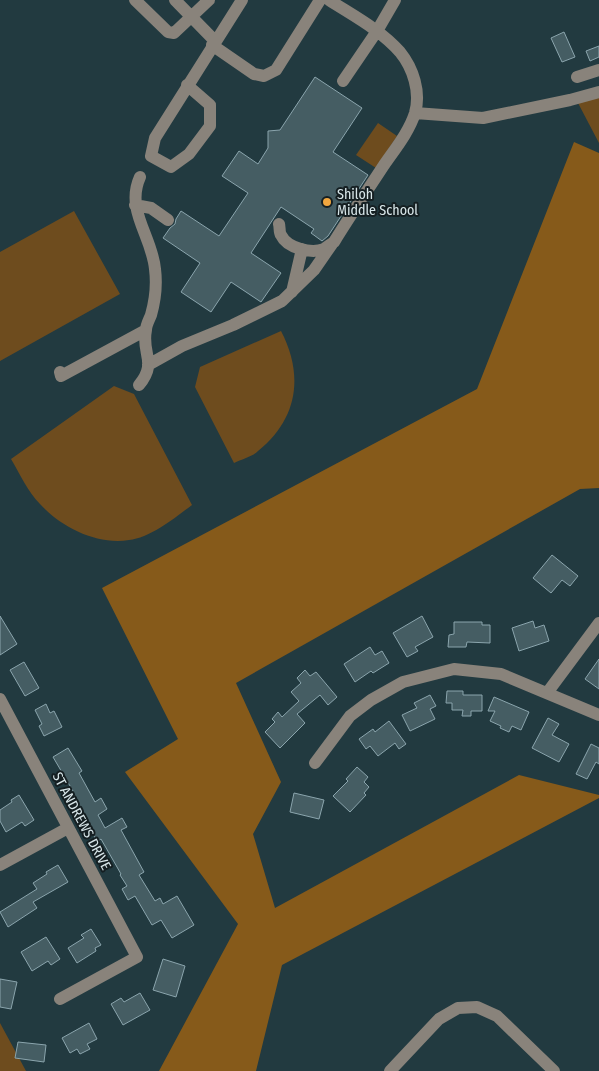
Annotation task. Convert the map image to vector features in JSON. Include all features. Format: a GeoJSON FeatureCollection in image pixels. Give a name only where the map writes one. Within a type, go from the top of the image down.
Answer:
{"type":"FeatureCollection","features":[{"type":"Feature","properties":{"kind":"street"},"geometry":{"type":"LineString","coordinates":[[135,0],[168,32],[174,33],[209,0]]}},
{"type":"Feature","properties":{"kind":"street"},"geometry":{"type":"LineString","coordinates":[[175,0],[214,43],[254,74],[264,76],[276,70],[320,0]]}},
{"type":"Feature","properties":{"kind":"street"},"geometry":{"type":"LineString","coordinates":[[188,85],[210,105],[210,126],[189,154],[171,167],[151,156],[155,138],[214,43],[242,0]]}},
{"type":"Feature","properties":{"kind":"street"},"geometry":{"type":"LineString","coordinates":[[148,365],[182,346],[234,325],[282,301],[314,270],[404,136],[415,113],[416,97],[415,81],[408,64],[400,52],[377,32],[329,0]]}},
{"type":"Feature","properties":{"kind":"street"},"geometry":{"type":"LineString","coordinates":[[343,81],[377,32],[395,0]]}},
{"type":"Feature","properties":{"kind":"street"},"geometry":{"type":"LineString","coordinates":[[576,77],[599,70]]}},
{"type":"Feature","properties":{"kind":"street"},"geometry":{"type":"LineString","coordinates":[[415,113],[484,118],[599,92]]}},
{"type":"Feature","properties":{"kind":"street"},"geometry":{"type":"LineString","coordinates":[[139,384],[149,370],[146,330],[155,297],[155,270],[151,248],[135,205],[134,195],[140,177]]}},
{"type":"Feature","properties":{"kind":"street"},"geometry":{"type":"LineString","coordinates":[[135,205],[151,208],[168,220]]}},
{"type":"Feature","properties":{"kind":"street"},"geometry":{"type":"LineString","coordinates":[[279,224],[280,234],[286,241],[302,249],[323,249],[334,242]]}},
{"type":"Feature","properties":{"kind":"street"},"geometry":{"type":"LineString","coordinates":[[292,292],[302,249]]}},
{"type":"Feature","properties":{"kind":"street"},"geometry":{"type":"LineString","coordinates":[[60,372],[61,376],[146,330]]}},
{"type":"Feature","properties":{"kind":"street"},"geometry":{"type":"LineString","coordinates":[[547,693],[599,623]]}},
{"type":"Feature","properties":{"kind":"street"},"geometry":{"type":"LineString","coordinates":[[315,763],[350,716],[371,700],[403,682],[454,669],[501,674],[599,715]]}},
{"type":"Feature","properties":{"kind":"street","name":"ST ANDREWS DRIVE"},"geometry":{"type":"LineString","coordinates":[[0,698],[137,957],[60,999]]}},
{"type":"Feature","properties":{"kind":"street"},"geometry":{"type":"LineString","coordinates":[[0,865],[68,828]]}},
{"type":"Feature","properties":{"kind":"street"},"geometry":{"type":"LineString","coordinates":[[390,1071],[439,1019],[458,1008],[477,1007],[497,1016],[554,1071]]}},
{"type":"Feature","properties":{"kind":"shaded area"},"geometry":{"type":"Polygon","coordinates":[[[599,97],[599,143],[578,103],[599,97]]]}},
{"type":"Feature","properties":{"kind":"shaded area"},"geometry":{"type":"Polygon","coordinates":[[[378,123],[397,136],[376,168],[356,155],[378,123]]]}},
{"type":"Feature","properties":{"kind":"shaded area"},"geometry":{"type":"Polygon","coordinates":[[[574,142],[599,153],[599,488],[580,489],[236,683],[281,782],[253,834],[275,908],[519,775],[599,795],[599,798],[282,965],[256,1071],[159,1071],[238,924],[125,772],[178,739],[102,588],[477,389],[574,142]]]}},
{"type":"Feature","properties":{"kind":"shaded area"},"geometry":{"type":"Polygon","coordinates":[[[74,211],[120,294],[0,361],[0,252],[74,211]]]}},
{"type":"Feature","properties":{"kind":"shaded area"},"geometry":{"type":"Polygon","coordinates":[[[281,331],[293,364],[293,396],[289,411],[282,425],[256,453],[234,463],[195,387],[200,367],[281,331]]]}},
{"type":"Feature","properties":{"kind":"shaded area"},"geometry":{"type":"Polygon","coordinates":[[[114,386],[134,394],[192,505],[162,526],[145,535],[129,540],[117,541],[105,540],[81,533],[49,513],[28,488],[11,459],[114,386]]]}},
{"type":"Feature","properties":{"kind":"shaded area"},"geometry":{"type":"Polygon","coordinates":[[[0,1023],[26,1071],[0,1071],[0,1023]]]}},
{"type":"Feature","properties":{"kind":"building"},"geometry":{"type":"Polygon","coordinates":[[[564,32],[575,57],[562,62],[551,38],[564,32]]]}},
{"type":"Feature","properties":{"kind":"building"},"geometry":{"type":"Polygon","coordinates":[[[599,46],[599,57],[590,61],[586,51],[599,46]]]}},
{"type":"Feature","properties":{"kind":"building","name":"Shiloh Middle School"},"geometry":{"type":"Polygon","coordinates":[[[315,77],[362,108],[333,152],[368,175],[328,236],[322,241],[311,233],[314,229],[281,207],[251,253],[281,273],[261,302],[231,282],[211,312],[181,292],[200,263],[163,238],[175,224],[181,211],[219,236],[248,193],[222,176],[239,151],[258,164],[268,148],[268,131],[280,130],[315,77]]]}},
{"type":"Feature","properties":{"kind":"building"},"geometry":{"type":"Polygon","coordinates":[[[552,555],[578,576],[570,586],[562,580],[551,593],[533,578],[552,555]]]}},
{"type":"Feature","properties":{"kind":"building"},"geometry":{"type":"Polygon","coordinates":[[[0,616],[17,644],[0,655],[0,616]]]}},
{"type":"Feature","properties":{"kind":"building"},"geometry":{"type":"Polygon","coordinates":[[[422,616],[433,637],[415,647],[418,651],[407,657],[393,633],[422,616]]]}},
{"type":"Feature","properties":{"kind":"building"},"geometry":{"type":"Polygon","coordinates":[[[533,621],[535,628],[544,625],[549,641],[519,651],[512,628],[533,621]]]}},
{"type":"Feature","properties":{"kind":"building"},"geometry":{"type":"Polygon","coordinates":[[[454,622],[482,622],[482,625],[490,625],[490,643],[467,642],[466,647],[448,647],[449,635],[454,634],[454,622]]]}},
{"type":"Feature","properties":{"kind":"building"},"geometry":{"type":"Polygon","coordinates":[[[370,647],[375,655],[382,651],[389,663],[373,673],[371,671],[355,682],[344,664],[370,647]]]}},
{"type":"Feature","properties":{"kind":"building"},"geometry":{"type":"Polygon","coordinates":[[[599,659],[599,689],[585,679],[599,659]]]}},
{"type":"Feature","properties":{"kind":"building"},"geometry":{"type":"Polygon","coordinates":[[[24,662],[39,688],[25,696],[10,670],[24,662]]]}},
{"type":"Feature","properties":{"kind":"building"},"geometry":{"type":"Polygon","coordinates":[[[305,670],[310,676],[316,672],[337,697],[328,705],[320,695],[297,714],[305,723],[280,748],[265,732],[275,722],[272,719],[278,712],[282,717],[299,701],[291,692],[301,683],[297,678],[305,670]]]}},
{"type":"Feature","properties":{"kind":"building"},"geometry":{"type":"Polygon","coordinates":[[[447,691],[463,691],[463,695],[482,695],[482,711],[471,711],[471,716],[462,716],[463,710],[452,710],[452,703],[446,703],[447,691]]]}},
{"type":"Feature","properties":{"kind":"building"},"geometry":{"type":"Polygon","coordinates":[[[430,695],[436,706],[430,709],[435,719],[410,731],[402,715],[417,708],[414,703],[430,695]]]}},
{"type":"Feature","properties":{"kind":"building"},"geometry":{"type":"Polygon","coordinates":[[[494,697],[529,712],[521,730],[512,726],[509,732],[490,721],[495,711],[488,711],[494,697]]]}},
{"type":"Feature","properties":{"kind":"building"},"geometry":{"type":"Polygon","coordinates":[[[46,704],[50,713],[54,711],[62,727],[44,736],[39,726],[42,724],[35,710],[46,704]]]}},
{"type":"Feature","properties":{"kind":"building"},"geometry":{"type":"Polygon","coordinates":[[[548,718],[559,724],[552,735],[569,744],[559,762],[532,748],[548,718]]]}},
{"type":"Feature","properties":{"kind":"building"},"geometry":{"type":"Polygon","coordinates":[[[389,721],[406,744],[399,749],[395,743],[378,756],[370,746],[366,749],[359,739],[373,729],[375,732],[389,721]]]}},
{"type":"Feature","properties":{"kind":"building"},"geometry":{"type":"Polygon","coordinates":[[[591,744],[599,748],[599,764],[596,762],[587,779],[576,774],[591,744]]]}},
{"type":"Feature","properties":{"kind":"building"},"geometry":{"type":"Polygon","coordinates":[[[68,748],[82,771],[79,773],[95,802],[101,798],[107,809],[98,815],[105,828],[122,818],[127,827],[121,830],[144,872],[139,875],[155,901],[160,898],[163,904],[177,896],[194,925],[172,938],[161,920],[152,925],[135,896],[128,900],[122,889],[127,886],[121,874],[101,839],[97,842],[73,791],[53,757],[68,748]]]}},
{"type":"Feature","properties":{"kind":"building"},"geometry":{"type":"Polygon","coordinates":[[[357,767],[368,777],[364,782],[369,787],[364,793],[366,795],[350,812],[333,796],[348,781],[346,779],[357,767]]]}},
{"type":"Feature","properties":{"kind":"building"},"geometry":{"type":"Polygon","coordinates":[[[294,793],[324,800],[319,819],[290,812],[294,793]]]}},
{"type":"Feature","properties":{"kind":"building"},"geometry":{"type":"Polygon","coordinates":[[[19,795],[34,820],[25,826],[22,822],[6,832],[0,821],[0,810],[19,795]]]}},
{"type":"Feature","properties":{"kind":"building"},"geometry":{"type":"Polygon","coordinates":[[[58,865],[68,882],[33,902],[37,908],[8,927],[0,912],[37,889],[33,883],[58,865]]]}},
{"type":"Feature","properties":{"kind":"building"},"geometry":{"type":"Polygon","coordinates":[[[91,929],[101,945],[95,948],[96,951],[77,963],[68,948],[84,938],[81,935],[91,929]]]}},
{"type":"Feature","properties":{"kind":"building"},"geometry":{"type":"Polygon","coordinates":[[[46,937],[60,959],[51,965],[48,961],[32,971],[21,952],[46,937]]]}},
{"type":"Feature","properties":{"kind":"building"},"geometry":{"type":"Polygon","coordinates":[[[163,959],[185,966],[176,997],[153,990],[163,959]]]}},
{"type":"Feature","properties":{"kind":"building"},"geometry":{"type":"Polygon","coordinates":[[[0,979],[17,982],[11,1009],[0,1007],[0,979]]]}},
{"type":"Feature","properties":{"kind":"building"},"geometry":{"type":"Polygon","coordinates":[[[140,993],[150,1010],[123,1025],[111,1004],[121,998],[124,1002],[140,993]]]}},
{"type":"Feature","properties":{"kind":"building"},"geometry":{"type":"Polygon","coordinates":[[[89,1023],[97,1039],[87,1044],[90,1049],[80,1054],[77,1049],[70,1053],[62,1038],[89,1023]]]}},
{"type":"Feature","properties":{"kind":"building"},"geometry":{"type":"Polygon","coordinates":[[[18,1042],[46,1045],[44,1062],[15,1058],[18,1042]]]}},
{"type":"Feature","properties":{"kind":"place","name":"Shiloh Middle School"},"geometry":{"type":"Point","coordinates":[327,202]}}]}
